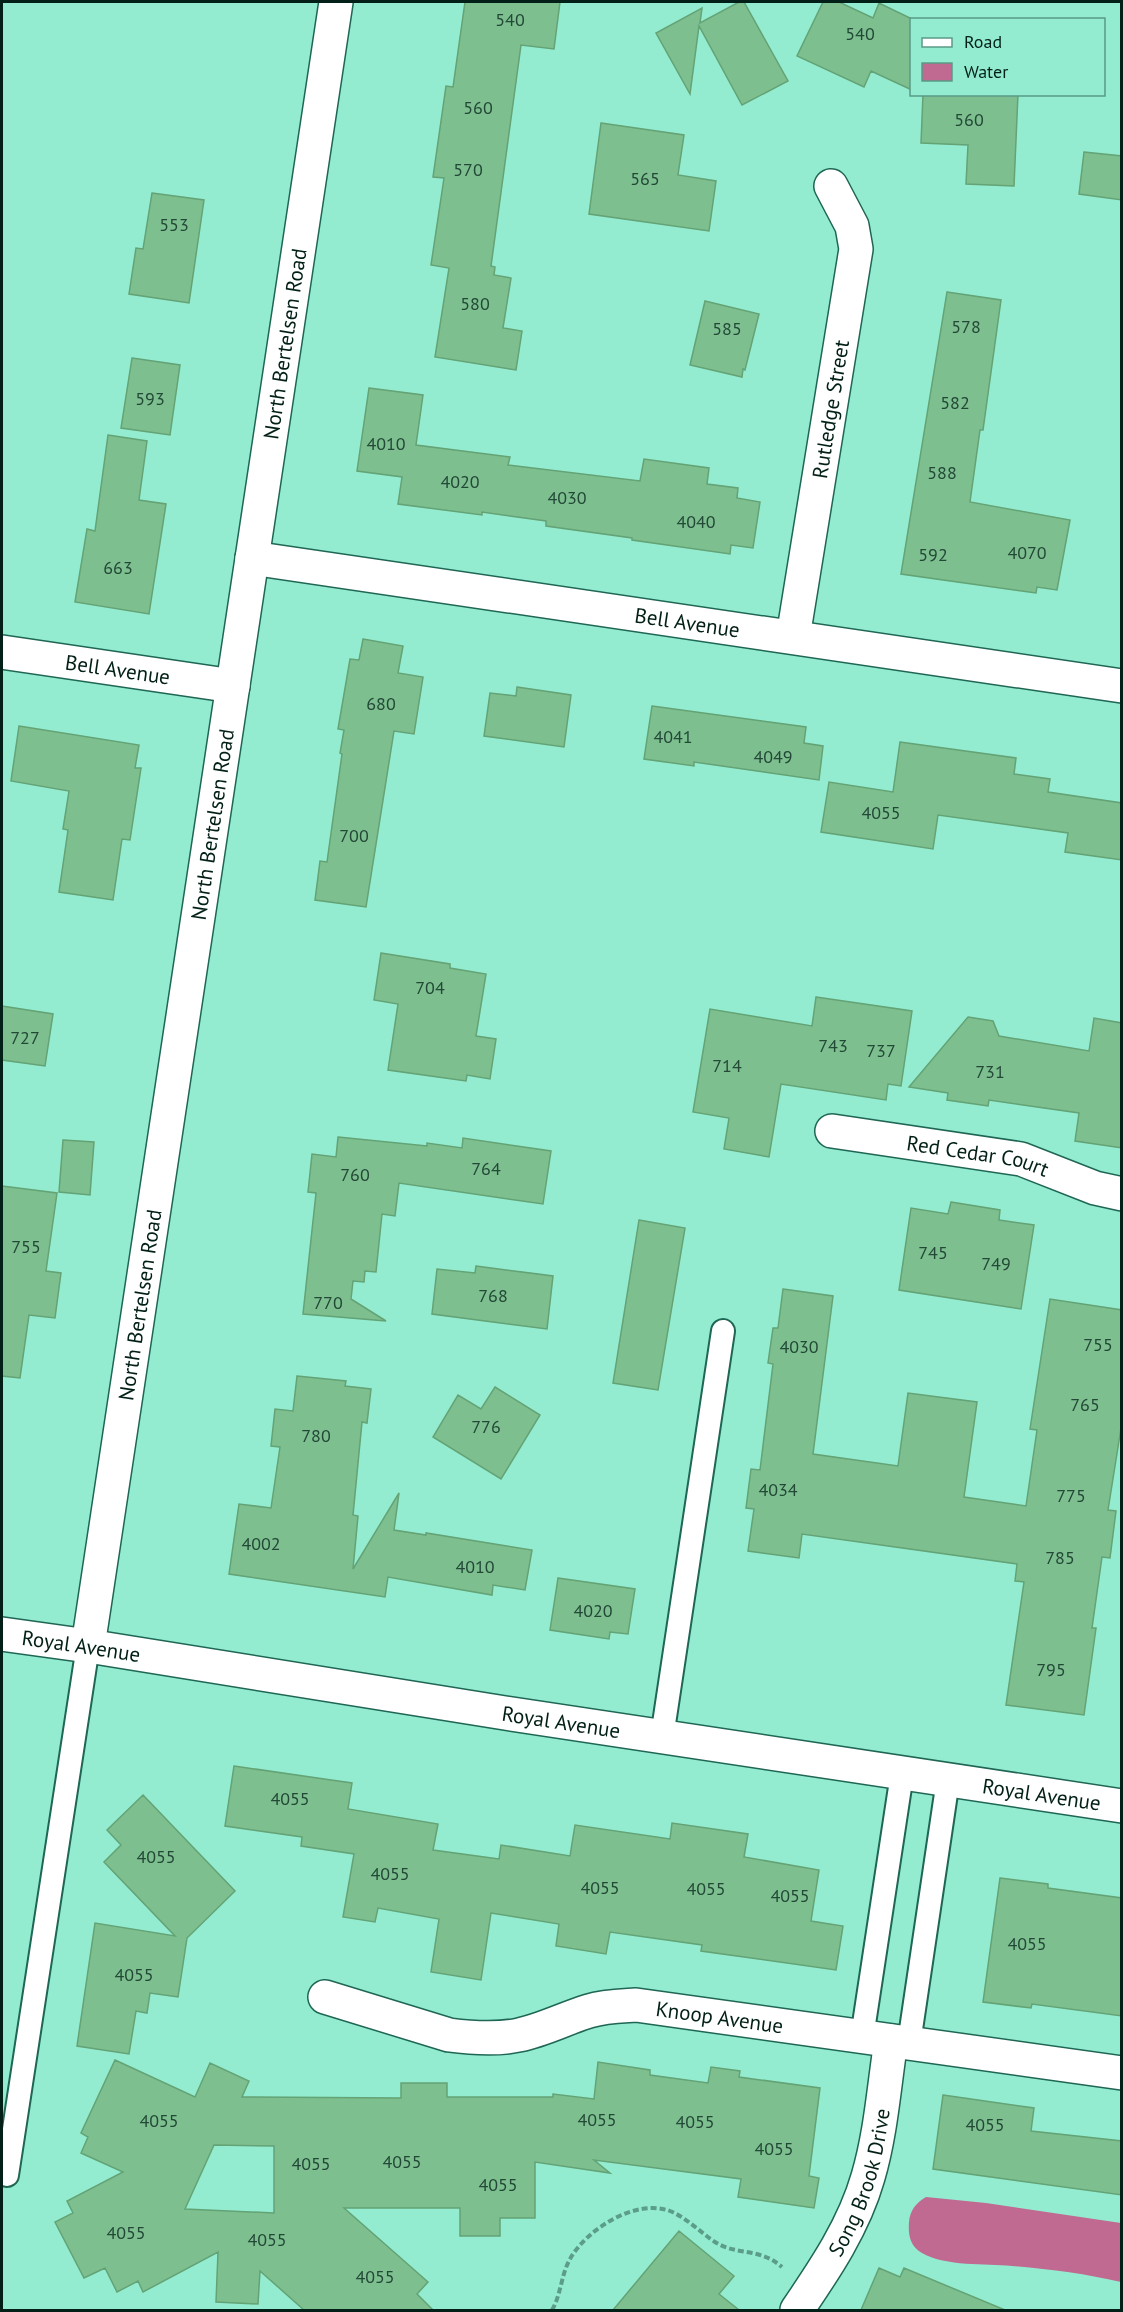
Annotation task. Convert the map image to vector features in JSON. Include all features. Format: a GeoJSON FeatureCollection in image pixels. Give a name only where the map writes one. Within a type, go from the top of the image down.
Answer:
{"type":"FeatureCollection","features":[{"type":"Feature","properties":{"kind":"street","name":"North Bertelsen Road"},"geometry":{"type":"LineString","coordinates":[[88,1646],[336,2]]}},
{"type":"Feature","properties":{"kind":"street","name":"Rutledge Street"},"geometry":{"type":"LineString","coordinates":[[793,637],[856,249],[852,226],[831,186]]}},
{"type":"Feature","properties":{"kind":"street","name":"Bell Avenue"},"geometry":{"type":"LineString","coordinates":[[252,558],[1122,686]]}},
{"type":"Feature","properties":{"kind":"street","name":"Bell Avenue"},"geometry":{"type":"LineString","coordinates":[[2,652],[233,686]]}},
{"type":"Feature","properties":{"kind":"street","name":"Red Cedar Court"},"geometry":{"type":"LineString","coordinates":[[832,1131],[1021,1159],[1095,1188],[1122,1194]]}},
{"type":"Feature","properties":{"kind":"street","name":"Royal Avenue"},"geometry":{"type":"LineString","coordinates":[[2,1634],[1122,1806]]}},
{"type":"Feature","properties":{"kind":"street","name":"Knoop Avenue"},"geometry":{"type":"LineString","coordinates":[[325,1998],[449,2035],[469,2038],[519,2035],[591,2011],[612,2006],[636,2005],[1122,2073]]}},
{"type":"Feature","properties":{"kind":"street","name":"Song Brook Drive"},"geometry":{"type":"LineString","coordinates":[[804,2301],[832,2256],[854,2214],[868,2178],[875,2150],[888,2040]]}},
{"type":"Feature","properties":{"kind":"lane"},"geometry":{"type":"LineString","coordinates":[[662,1737],[723,1331]]}},
{"type":"Feature","properties":{"kind":"lane"},"geometry":{"type":"LineString","coordinates":[[7,2175],[88,1646]]}},
{"type":"Feature","properties":{"kind":"lane"},"geometry":{"type":"LineString","coordinates":[[888,2040],[902,1774]]}},
{"type":"Feature","properties":{"kind":"lane"},"geometry":{"type":"LineString","coordinates":[[888,2040],[948,1780]]}},
{"type":"Feature","properties":{"kind":"path"},"geometry":{"type":"LineString","coordinates":[[552,2310],[568,2261],[580,2243],[598,2229],[641,2208],[668,2211],[727,2247],[769,2256],[804,2301]]}},
{"type":"Feature","properties":{"kind":"water"},"geometry":{"type":"Polygon","coordinates":[[[926,2197],[986,2203],[1121,2223],[1121,2282],[1054,2270],[943,2261],[922,2253],[915,2247],[909,2231],[912,2210],[926,2197]]]}},
{"type":"Feature","properties":{"kind":"building"},"geometry":{"type":"Polygon","coordinates":[[[465,2],[560,2],[554,49],[521,45],[491,266],[495,267],[494,275],[511,278],[503,328],[522,331],[516,370],[435,357],[449,268],[431,265],[444,178],[433,177],[446,86],[453,87],[465,2]]]}},
{"type":"Feature","properties":{"kind":"building"},"geometry":{"type":"Polygon","coordinates":[[[739,2],[744,2],[788,81],[742,105],[699,26],[690,94],[656,33],[702,8],[700,23],[739,2]]]}},
{"type":"Feature","properties":{"kind":"building"},"geometry":{"type":"Polygon","coordinates":[[[823,2],[839,2],[873,18],[879,3],[910,18],[910,89],[871,71],[864,87],[797,56],[823,2]]]}},
{"type":"Feature","properties":{"kind":"building"},"geometry":{"type":"Polygon","coordinates":[[[923,96],[1018,96],[1014,186],[966,184],[968,145],[921,143],[923,96]]]}},
{"type":"Feature","properties":{"kind":"building"},"geometry":{"type":"Polygon","coordinates":[[[601,123],[684,135],[678,175],[716,181],[709,231],[589,214],[601,123]]]}},
{"type":"Feature","properties":{"kind":"building"},"geometry":{"type":"Polygon","coordinates":[[[1084,152],[1122,156],[1122,200],[1079,194],[1084,152]]]}},
{"type":"Feature","properties":{"kind":"building"},"geometry":{"type":"Polygon","coordinates":[[[152,193],[204,200],[189,303],[129,294],[136,248],[143,249],[152,193]]]}},
{"type":"Feature","properties":{"kind":"building"},"geometry":{"type":"Polygon","coordinates":[[[947,292],[1001,300],[983,430],[980,430],[970,502],[1070,520],[1057,590],[1037,587],[1036,593],[901,574],[947,292]]]}},
{"type":"Feature","properties":{"kind":"building"},"geometry":{"type":"Polygon","coordinates":[[[705,301],[759,314],[742,377],[690,365],[705,301]]]}},
{"type":"Feature","properties":{"kind":"building"},"geometry":{"type":"Polygon","coordinates":[[[132,358],[180,365],[170,435],[121,428],[132,358]]]}},
{"type":"Feature","properties":{"kind":"building"},"geometry":{"type":"Polygon","coordinates":[[[369,388],[423,395],[416,445],[510,457],[508,465],[640,481],[644,459],[709,468],[707,484],[738,488],[737,498],[760,502],[753,548],[731,545],[730,554],[546,526],[546,521],[398,504],[402,477],[357,471],[369,388]]]}},
{"type":"Feature","properties":{"kind":"building"},"geometry":{"type":"Polygon","coordinates":[[[108,435],[147,441],[139,500],[166,504],[149,614],[75,602],[87,529],[95,531],[108,435]]]}},
{"type":"Feature","properties":{"kind":"building"},"geometry":{"type":"Polygon","coordinates":[[[363,639],[403,646],[398,673],[423,677],[414,734],[394,731],[366,907],[315,900],[320,861],[327,862],[344,730],[338,729],[350,659],[359,660],[363,639]]]}},
{"type":"Feature","properties":{"kind":"building"},"geometry":{"type":"Polygon","coordinates":[[[517,687],[571,695],[564,747],[484,736],[490,693],[516,696],[517,687]]]}},
{"type":"Feature","properties":{"kind":"building"},"geometry":{"type":"Polygon","coordinates":[[[652,706],[806,727],[804,743],[823,746],[819,780],[694,762],[694,766],[644,759],[652,706]]]}},
{"type":"Feature","properties":{"kind":"building"},"geometry":{"type":"Polygon","coordinates":[[[19,726],[139,745],[135,768],[141,768],[130,840],[122,839],[113,900],[59,892],[68,830],[63,829],[69,791],[11,781],[19,726]]]}},
{"type":"Feature","properties":{"kind":"building"},"geometry":{"type":"Polygon","coordinates":[[[900,742],[1016,758],[1014,774],[1050,779],[1048,792],[1122,803],[1122,860],[1065,852],[1068,833],[938,815],[933,849],[821,832],[829,782],[893,792],[900,742]]]}},
{"type":"Feature","properties":{"kind":"building"},"geometry":{"type":"Polygon","coordinates":[[[381,953],[450,964],[450,968],[486,974],[476,1036],[496,1039],[490,1079],[467,1075],[466,1081],[388,1070],[398,1004],[374,1000],[381,953]]]}},
{"type":"Feature","properties":{"kind":"building"},"geometry":{"type":"Polygon","coordinates":[[[816,997],[912,1011],[901,1086],[888,1084],[886,1100],[781,1084],[769,1157],[724,1149],[729,1118],[693,1112],[710,1009],[812,1026],[816,997]]]}},
{"type":"Feature","properties":{"kind":"building"},"geometry":{"type":"Polygon","coordinates":[[[2,1006],[53,1014],[45,1066],[2,1060],[2,1006]]]}},
{"type":"Feature","properties":{"kind":"building"},"geometry":{"type":"Polygon","coordinates":[[[968,1017],[993,1021],[999,1036],[1089,1051],[1094,1018],[1122,1023],[1122,1148],[1075,1141],[1079,1113],[989,1100],[988,1106],[947,1100],[948,1093],[909,1087],[968,1017]]]}},
{"type":"Feature","properties":{"kind":"building"},"geometry":{"type":"Polygon","coordinates":[[[338,1137],[427,1146],[427,1143],[462,1148],[463,1138],[551,1151],[543,1204],[399,1183],[395,1216],[382,1214],[376,1272],[365,1271],[364,1282],[353,1281],[351,1299],[386,1321],[303,1314],[316,1193],[308,1192],[312,1154],[336,1157],[338,1137]]]}},
{"type":"Feature","properties":{"kind":"building"},"geometry":{"type":"Polygon","coordinates":[[[63,1140],[94,1142],[90,1195],[59,1192],[63,1140]]]}},
{"type":"Feature","properties":{"kind":"building"},"geometry":{"type":"Polygon","coordinates":[[[2,1186],[57,1193],[46,1271],[61,1273],[55,1318],[29,1315],[20,1378],[2,1376],[2,1186]]]}},
{"type":"Feature","properties":{"kind":"building"},"geometry":{"type":"Polygon","coordinates":[[[951,1202],[1000,1210],[999,1220],[1034,1225],[1021,1309],[899,1290],[911,1208],[948,1214],[951,1202]]]}},
{"type":"Feature","properties":{"kind":"building"},"geometry":{"type":"Polygon","coordinates":[[[639,1220],[685,1228],[658,1390],[613,1383],[639,1220]]]}},
{"type":"Feature","properties":{"kind":"building"},"geometry":{"type":"Polygon","coordinates":[[[476,1266],[553,1276],[547,1329],[432,1314],[437,1269],[475,1273],[476,1266]]]}},
{"type":"Feature","properties":{"kind":"building"},"geometry":{"type":"Polygon","coordinates":[[[783,1289],[833,1296],[813,1454],[898,1466],[908,1393],[977,1402],[964,1497],[1026,1506],[1037,1430],[1030,1429],[1050,1299],[1122,1310],[1122,1422],[1108,1510],[1116,1511],[1110,1558],[1102,1557],[1092,1628],[1096,1628],[1084,1715],[1006,1705],[1024,1582],[1015,1581],[1017,1564],[802,1534],[799,1558],[748,1551],[754,1509],[746,1508],[751,1469],[760,1470],[773,1364],[768,1363],[773,1328],[778,1328],[783,1289]]]}},
{"type":"Feature","properties":{"kind":"building"},"geometry":{"type":"Polygon","coordinates":[[[297,1376],[346,1381],[345,1386],[371,1389],[367,1423],[362,1422],[353,1515],[358,1516],[353,1569],[399,1493],[394,1530],[532,1550],[525,1590],[493,1585],[492,1595],[388,1577],[385,1597],[229,1574],[239,1504],[271,1508],[280,1447],[271,1446],[275,1409],[293,1411],[297,1376]]]}},
{"type":"Feature","properties":{"kind":"building"},"geometry":{"type":"Polygon","coordinates":[[[495,1387],[540,1415],[501,1479],[433,1437],[458,1395],[481,1409],[495,1387]]]}},
{"type":"Feature","properties":{"kind":"building"},"geometry":{"type":"Polygon","coordinates":[[[558,1578],[635,1589],[628,1634],[610,1632],[609,1639],[550,1630],[558,1578]]]}},
{"type":"Feature","properties":{"kind":"building"},"geometry":{"type":"Polygon","coordinates":[[[234,1766],[352,1783],[348,1809],[438,1824],[433,1850],[499,1859],[501,1845],[570,1856],[575,1825],[670,1839],[672,1823],[748,1834],[744,1857],[819,1870],[811,1921],[843,1926],[836,1970],[701,1951],[702,1945],[610,1932],[606,1954],[556,1946],[559,1924],[491,1913],[481,1980],[431,1972],[439,1919],[378,1908],[375,1922],[343,1917],[354,1854],[301,1846],[302,1837],[225,1826],[234,1766]]]}},
{"type":"Feature","properties":{"kind":"building"},"geometry":{"type":"Polygon","coordinates":[[[143,1795],[235,1891],[187,1938],[178,1997],[150,1993],[147,2013],[136,2011],[129,2054],[77,2046],[95,1923],[175,1936],[104,1862],[121,1845],[107,1830],[143,1795]]]}},
{"type":"Feature","properties":{"kind":"building"},"geometry":{"type":"Polygon","coordinates":[[[1000,1878],[1048,1884],[1048,1888],[1122,1898],[1122,2016],[1032,2004],[1031,2008],[983,2002],[1000,1878]]]}},
{"type":"Feature","properties":{"kind":"building"},"geometry":{"type":"Polygon","coordinates":[[[115,2060],[195,2097],[210,2063],[249,2081],[242,2097],[401,2098],[401,2083],[447,2083],[447,2097],[553,2097],[553,2094],[594,2099],[598,2062],[650,2070],[650,2075],[708,2083],[711,2067],[740,2071],[739,2077],[820,2088],[809,2176],[819,2178],[814,2208],[738,2197],[741,2179],[594,2160],[610,2173],[535,2162],[535,2218],[500,2218],[500,2236],[460,2236],[460,2208],[344,2208],[428,2282],[417,2294],[433,2310],[304,2310],[260,2271],[258,2304],[216,2302],[218,2252],[143,2292],[138,2281],[117,2292],[105,2268],[84,2278],[55,2222],[73,2213],[67,2201],[123,2172],[81,2153],[88,2137],[81,2133],[115,2060]],[[214,2145],[185,2209],[274,2213],[274,2146],[214,2145]]]}},
{"type":"Feature","properties":{"kind":"building"},"geometry":{"type":"Polygon","coordinates":[[[943,2095],[1034,2108],[1031,2131],[1122,2141],[1122,2195],[933,2169],[943,2095]]]}},
{"type":"Feature","properties":{"kind":"building"},"geometry":{"type":"Polygon","coordinates":[[[679,2231],[734,2276],[719,2294],[739,2310],[613,2310],[679,2231]]]}},
{"type":"Feature","properties":{"kind":"building"},"geometry":{"type":"Polygon","coordinates":[[[879,2268],[900,2277],[904,2268],[1005,2310],[861,2310],[879,2268]]]}}]}
